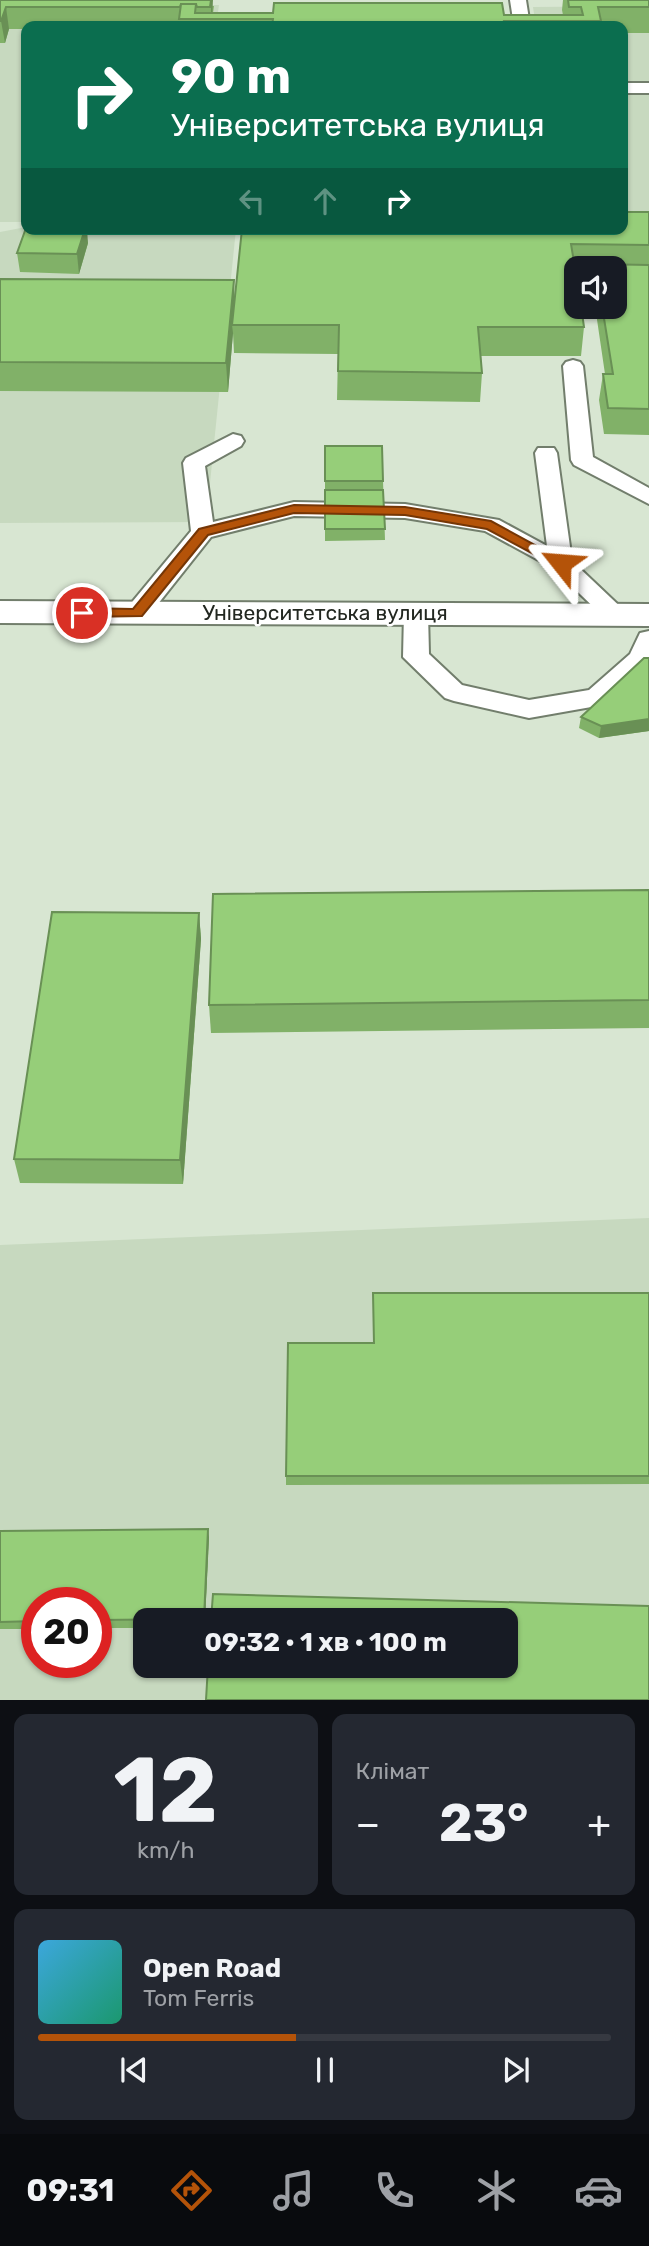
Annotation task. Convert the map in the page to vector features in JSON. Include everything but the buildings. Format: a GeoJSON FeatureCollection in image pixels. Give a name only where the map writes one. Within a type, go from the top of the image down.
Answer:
{"type":"FeatureCollection","features":[{"type":"Feature","properties":{"kind":"main road","name":"Університетська вулиця"},"geometry":{"type":"LineString","coordinates":[[0,612],[633,615]]}},
{"type":"Feature","properties":{"kind":"lane"},"geometry":{"type":"LineString","coordinates":[[518,0],[522,21]]}},
{"type":"Feature","properties":{"kind":"lane"},"geometry":{"type":"LineString","coordinates":[[628,88],[649,88]]}},
{"type":"Feature","properties":{"kind":"lane"},"geometry":{"type":"LineString","coordinates":[[573,366],[582,460],[649,497]]}},
{"type":"Feature","properties":{"kind":"lane"},"geometry":{"type":"LineString","coordinates":[[203,532],[194,463],[233,441]]}},
{"type":"Feature","properties":{"kind":"lane"},"geometry":{"type":"LineString","coordinates":[[546,453],[561,563]]}},
{"type":"Feature","properties":{"kind":"lane"},"geometry":{"type":"LineString","coordinates":[[137,613],[203,532],[294,509],[405,511],[491,525],[561,563],[633,615]]}},
{"type":"Feature","properties":{"kind":"lane"},"geometry":{"type":"LineString","coordinates":[[416,613],[416,657],[454,692],[529,709],[597,697],[640,659],[649,639]]}},
{"type":"Feature","properties":{"kind":"shaded area"},"geometry":{"type":"Polygon","coordinates":[[[0,5],[219,5],[217,21],[21,21],[21,222],[0,222],[0,5]]]}},
{"type":"Feature","properties":{"kind":"shaded area"},"geometry":{"type":"Polygon","coordinates":[[[649,6],[649,226],[628,226],[628,21],[485,21],[535,20],[533,7],[649,6]]]}},
{"type":"Feature","properties":{"kind":"shaded area"},"geometry":{"type":"Polygon","coordinates":[[[21,228],[21,235],[235,235],[206,522],[0,523],[0,232],[21,228]]]}},
{"type":"Feature","properties":{"kind":"shaded area"},"geometry":{"type":"Polygon","coordinates":[[[649,1218],[649,1700],[0,1700],[0,1245],[649,1218]]]}},
{"type":"Feature","properties":{"kind":"route"},"geometry":{"type":"LineString","coordinates":[[82,613],[137,613],[203,532],[294,509],[405,511],[491,525],[561,563]]}}]}
